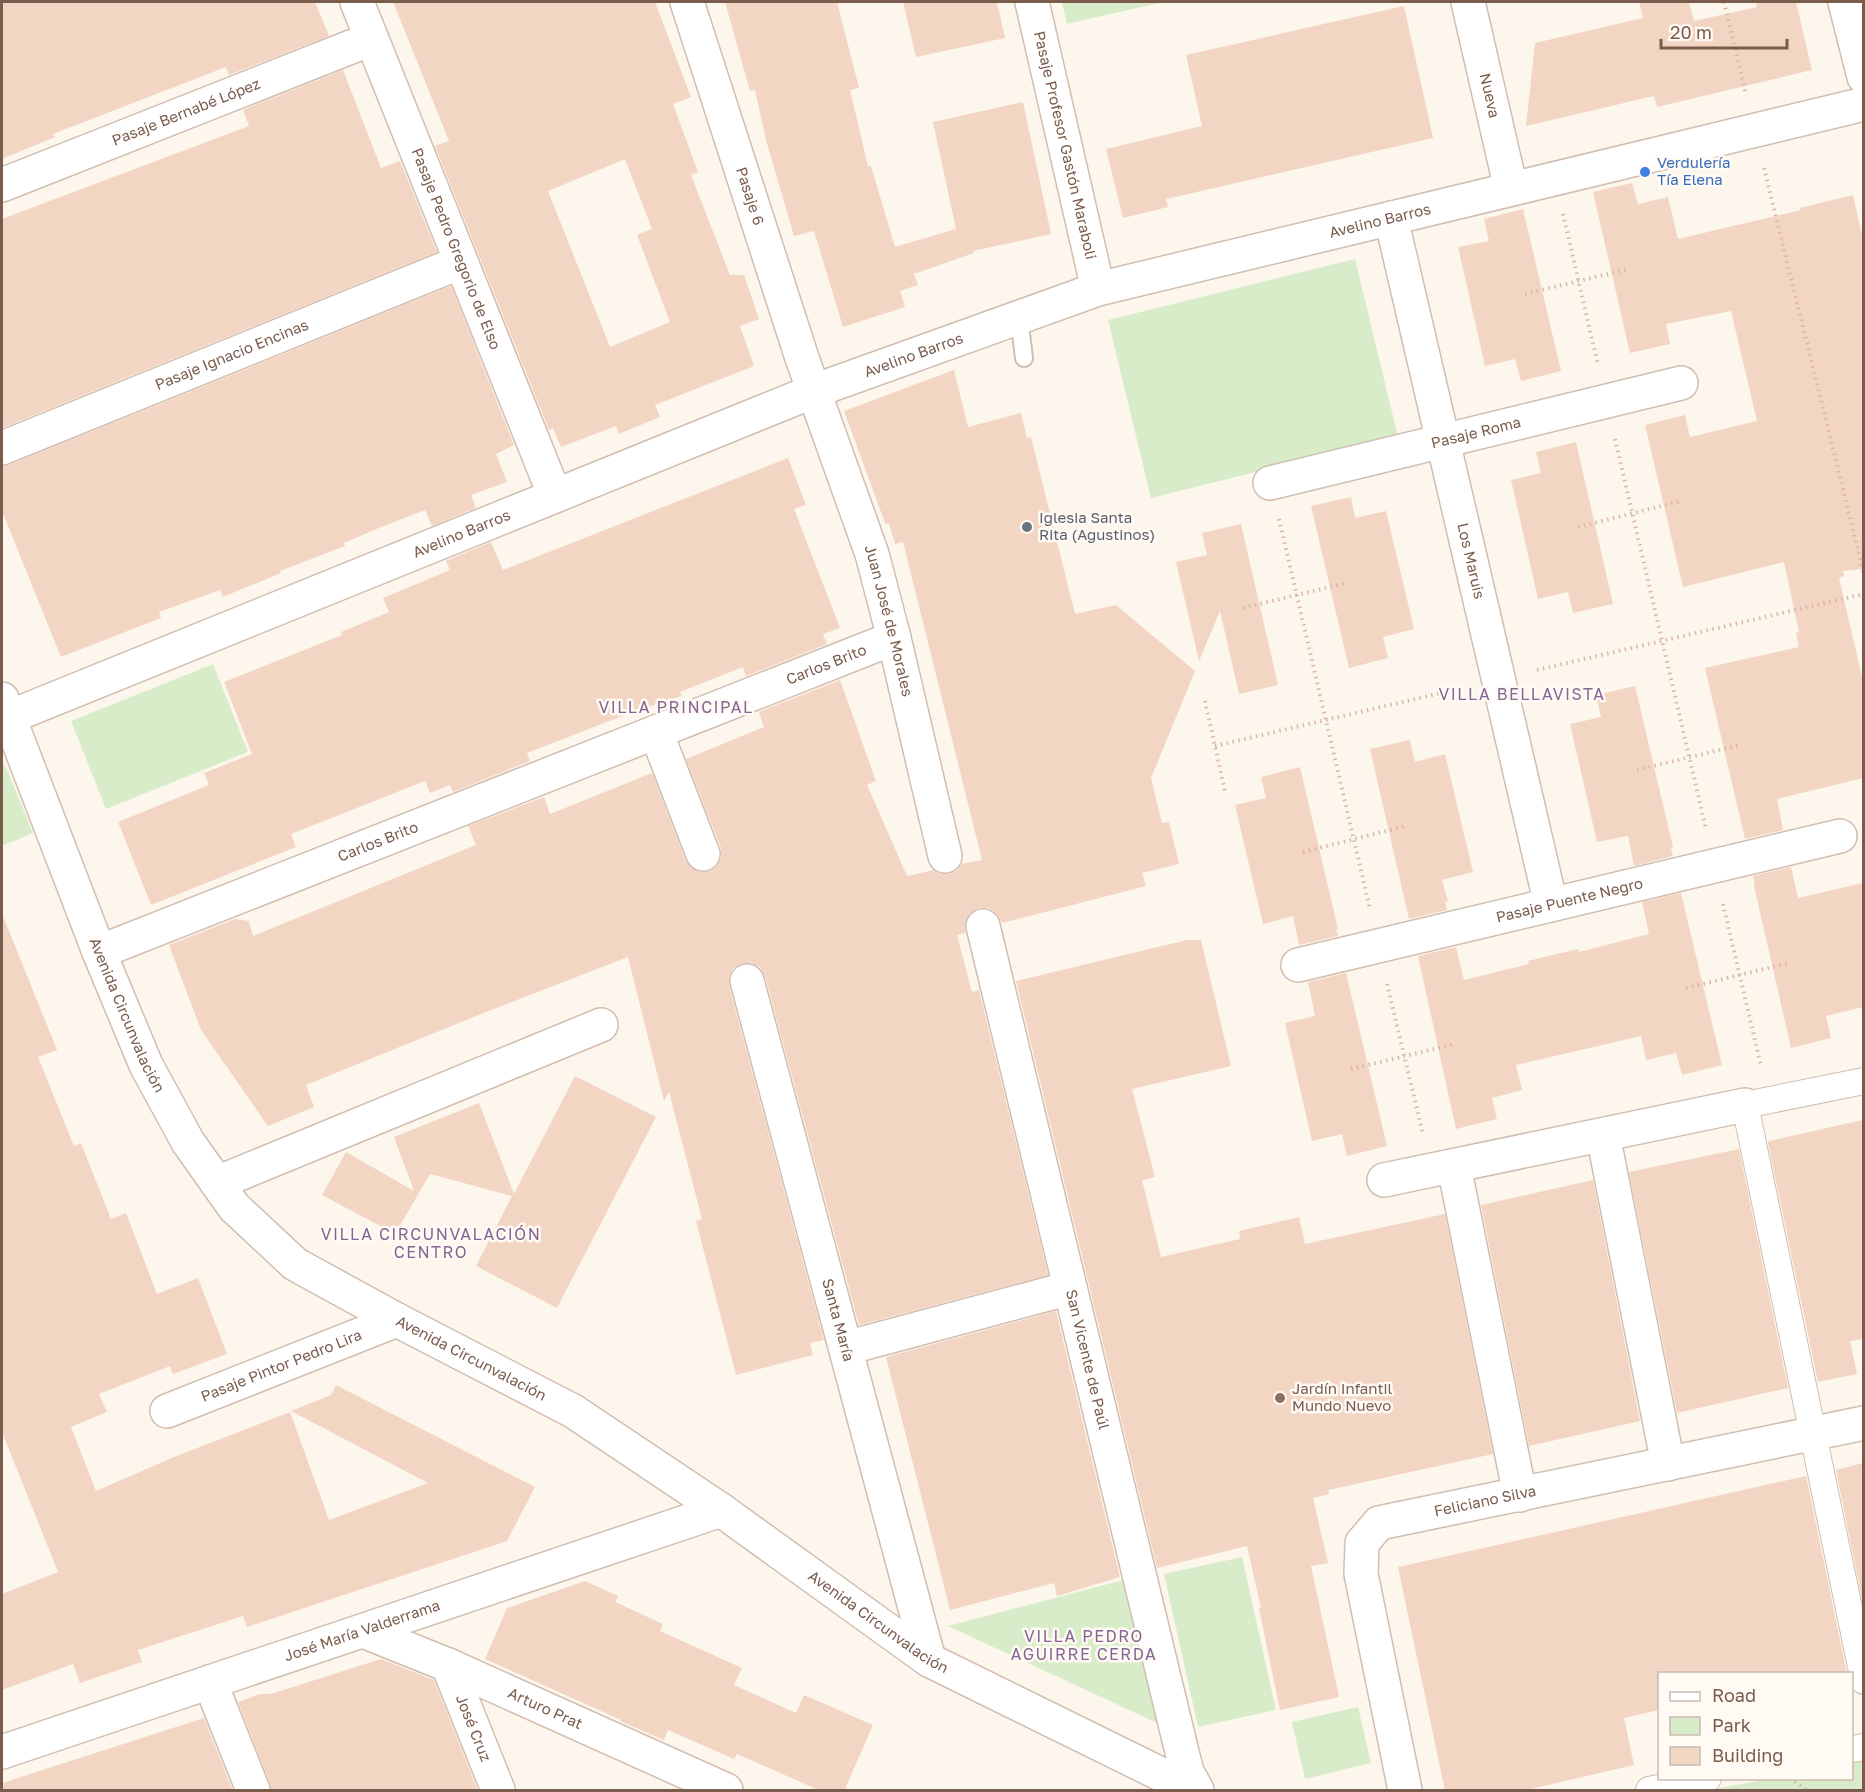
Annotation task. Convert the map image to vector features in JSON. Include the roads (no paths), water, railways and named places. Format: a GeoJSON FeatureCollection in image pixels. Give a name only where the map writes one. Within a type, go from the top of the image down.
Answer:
{"type":"FeatureCollection","features":[{"type":"Feature","properties":{"kind":"street","name":"Pasaje Pedro Gregorio de Elso"},"geometry":{"type":"LineString","coordinates":[[357,2],[555,496]]}},
{"type":"Feature","properties":{"kind":"street","name":"Pasaje 6"},"geometry":{"type":"LineString","coordinates":[[687,2],[814,391]]}},
{"type":"Feature","properties":{"kind":"street","name":"Pasaje Profesor Gastón Maraboli"},"geometry":{"type":"LineString","coordinates":[[1032,2],[1098,289]]}},
{"type":"Feature","properties":{"kind":"street","name":"Nueva"},"geometry":{"type":"LineString","coordinates":[[1468,2],[1511,189]]}},
{"type":"Feature","properties":{"kind":"street"},"geometry":{"type":"LineString","coordinates":[[1845,2],[1863,77]]}},
{"type":"Feature","properties":{"kind":"street","name":"Pasaje Bernabé López"},"geometry":{"type":"LineString","coordinates":[[2,185],[371,39]]}},
{"type":"Feature","properties":{"kind":"street","name":"Avelino Barros"},"geometry":{"type":"LineString","coordinates":[[4,712],[555,496],[814,391],[1098,289],[1863,104]]}},
{"type":"Feature","properties":{"kind":"street","name":"Los Maruis"},"geometry":{"type":"LineString","coordinates":[[1391,218],[1551,905]]}},
{"type":"Feature","properties":{"kind":"street","name":"Pasaje Ignacio Encinas"},"geometry":{"type":"LineString","coordinates":[[2,448],[461,262]]}},
{"type":"Feature","properties":{"kind":"street","name":"Pasaje Roma"},"geometry":{"type":"LineString","coordinates":[[1270,483],[1681,383]]}},
{"type":"Feature","properties":{"kind":"street","name":"Juan José de Morales"},"geometry":{"type":"LineString","coordinates":[[814,391],[872,554],[945,856]]}},
{"type":"Feature","properties":{"kind":"street","name":"Carlos Brito"},"geometry":{"type":"LineString","coordinates":[[99,952],[894,638]]}},
{"type":"Feature","properties":{"kind":"street","name":"Avenida Circunvalación"},"geometry":{"type":"LineString","coordinates":[[4,712],[146,1065],[188,1142],[234,1207],[295,1263],[397,1320],[573,1411],[721,1510],[928,1660],[1195,1791]]}},
{"type":"Feature","properties":{"kind":"street"},"geometry":{"type":"LineString","coordinates":[[656,732],[703,854]]}},
{"type":"Feature","properties":{"kind":"street","name":"Pasaje Puente Negro"},"geometry":{"type":"LineString","coordinates":[[1298,965],[1840,836]]}},
{"type":"Feature","properties":{"kind":"street","name":"San Vicente de Paúl"},"geometry":{"type":"LineString","coordinates":[[983,926],[1187,1772],[1195,1791]]}},
{"type":"Feature","properties":{"kind":"street","name":"Santa María"},"geometry":{"type":"LineString","coordinates":[[747,981],[928,1660]]}},
{"type":"Feature","properties":{"kind":"street"},"geometry":{"type":"LineString","coordinates":[[217,1183],[601,1025]]}},
{"type":"Feature","properties":{"kind":"street"},"geometry":{"type":"LineString","coordinates":[[1384,1180],[1863,1081]]}},
{"type":"Feature","properties":{"kind":"street"},"geometry":{"type":"LineString","coordinates":[[1757,1103],[1812,1434],[1863,1681]]}},
{"type":"Feature","properties":{"kind":"street"},"geometry":{"type":"LineString","coordinates":[[1603,1135],[1668,1464]]}},
{"type":"Feature","properties":{"kind":"street"},"geometry":{"type":"LineString","coordinates":[[1454,1166],[1520,1495]]}},
{"type":"Feature","properties":{"kind":"street"},"geometry":{"type":"LineString","coordinates":[[846,1348],[1070,1288]]}},
{"type":"Feature","properties":{"kind":"street","name":"Pasaje Pintor Pedro Lira"},"geometry":{"type":"LineString","coordinates":[[167,1411],[397,1320]]}},
{"type":"Feature","properties":{"kind":"street","name":"Feliciano Silva"},"geometry":{"type":"LineString","coordinates":[[1405,1791],[1361,1574],[1362,1543],[1379,1524],[1863,1423]]}},
{"type":"Feature","properties":{"kind":"street","name":"José María Valderrama"},"geometry":{"type":"LineString","coordinates":[[2,1752],[721,1510]]}},
{"type":"Feature","properties":{"kind":"street","name":"Arturo Prat"},"geometry":{"type":"LineString","coordinates":[[363,1631],[448,1665],[726,1791]]}},
{"type":"Feature","properties":{"kind":"street","name":"José Cruz"},"geometry":{"type":"LineString","coordinates":[[448,1665],[498,1791]]}},
{"type":"Feature","properties":{"kind":"street"},"geometry":{"type":"LineString","coordinates":[[210,1682],[253,1791]]}},
{"type":"Feature","properties":{"kind":"street"},"geometry":{"type":"LineString","coordinates":[[1649,1791],[1703,1780]]}},
{"type":"Feature","properties":{"kind":"lane"},"geometry":{"type":"LineString","coordinates":[[1019,317],[1024,358]]}},
{"type":"Feature","properties":{"kind":"place","name":"Verdulería Tía Elena"},"geometry":{"type":"Point","coordinates":[1645,172]}},
{"type":"Feature","properties":{"kind":"place","name":"Iglesia Santa Rita (Agustinos)"},"geometry":{"type":"Point","coordinates":[1027,527]}},
{"type":"Feature","properties":{"kind":"place","name":"Jardín Infantil Mundo Nuevo"},"geometry":{"type":"Point","coordinates":[1280,1398]}},
{"type":"Feature","properties":{"kind":"district","name":"VILLA BELLAVISTA"},"geometry":{"type":"Point","coordinates":[1522,694]}},
{"type":"Feature","properties":{"kind":"district","name":"VILLA PRINCIPAL"},"geometry":{"type":"Point","coordinates":[676,707]}},
{"type":"Feature","properties":{"kind":"district","name":"VILLA CIRCUNVALACIÓN CENTRO"},"geometry":{"type":"Point","coordinates":[431,1243]}},
{"type":"Feature","properties":{"kind":"district","name":"VILLA PEDRO AGUIRRE CERDA"},"geometry":{"type":"Point","coordinates":[1084,1645]}}]}
